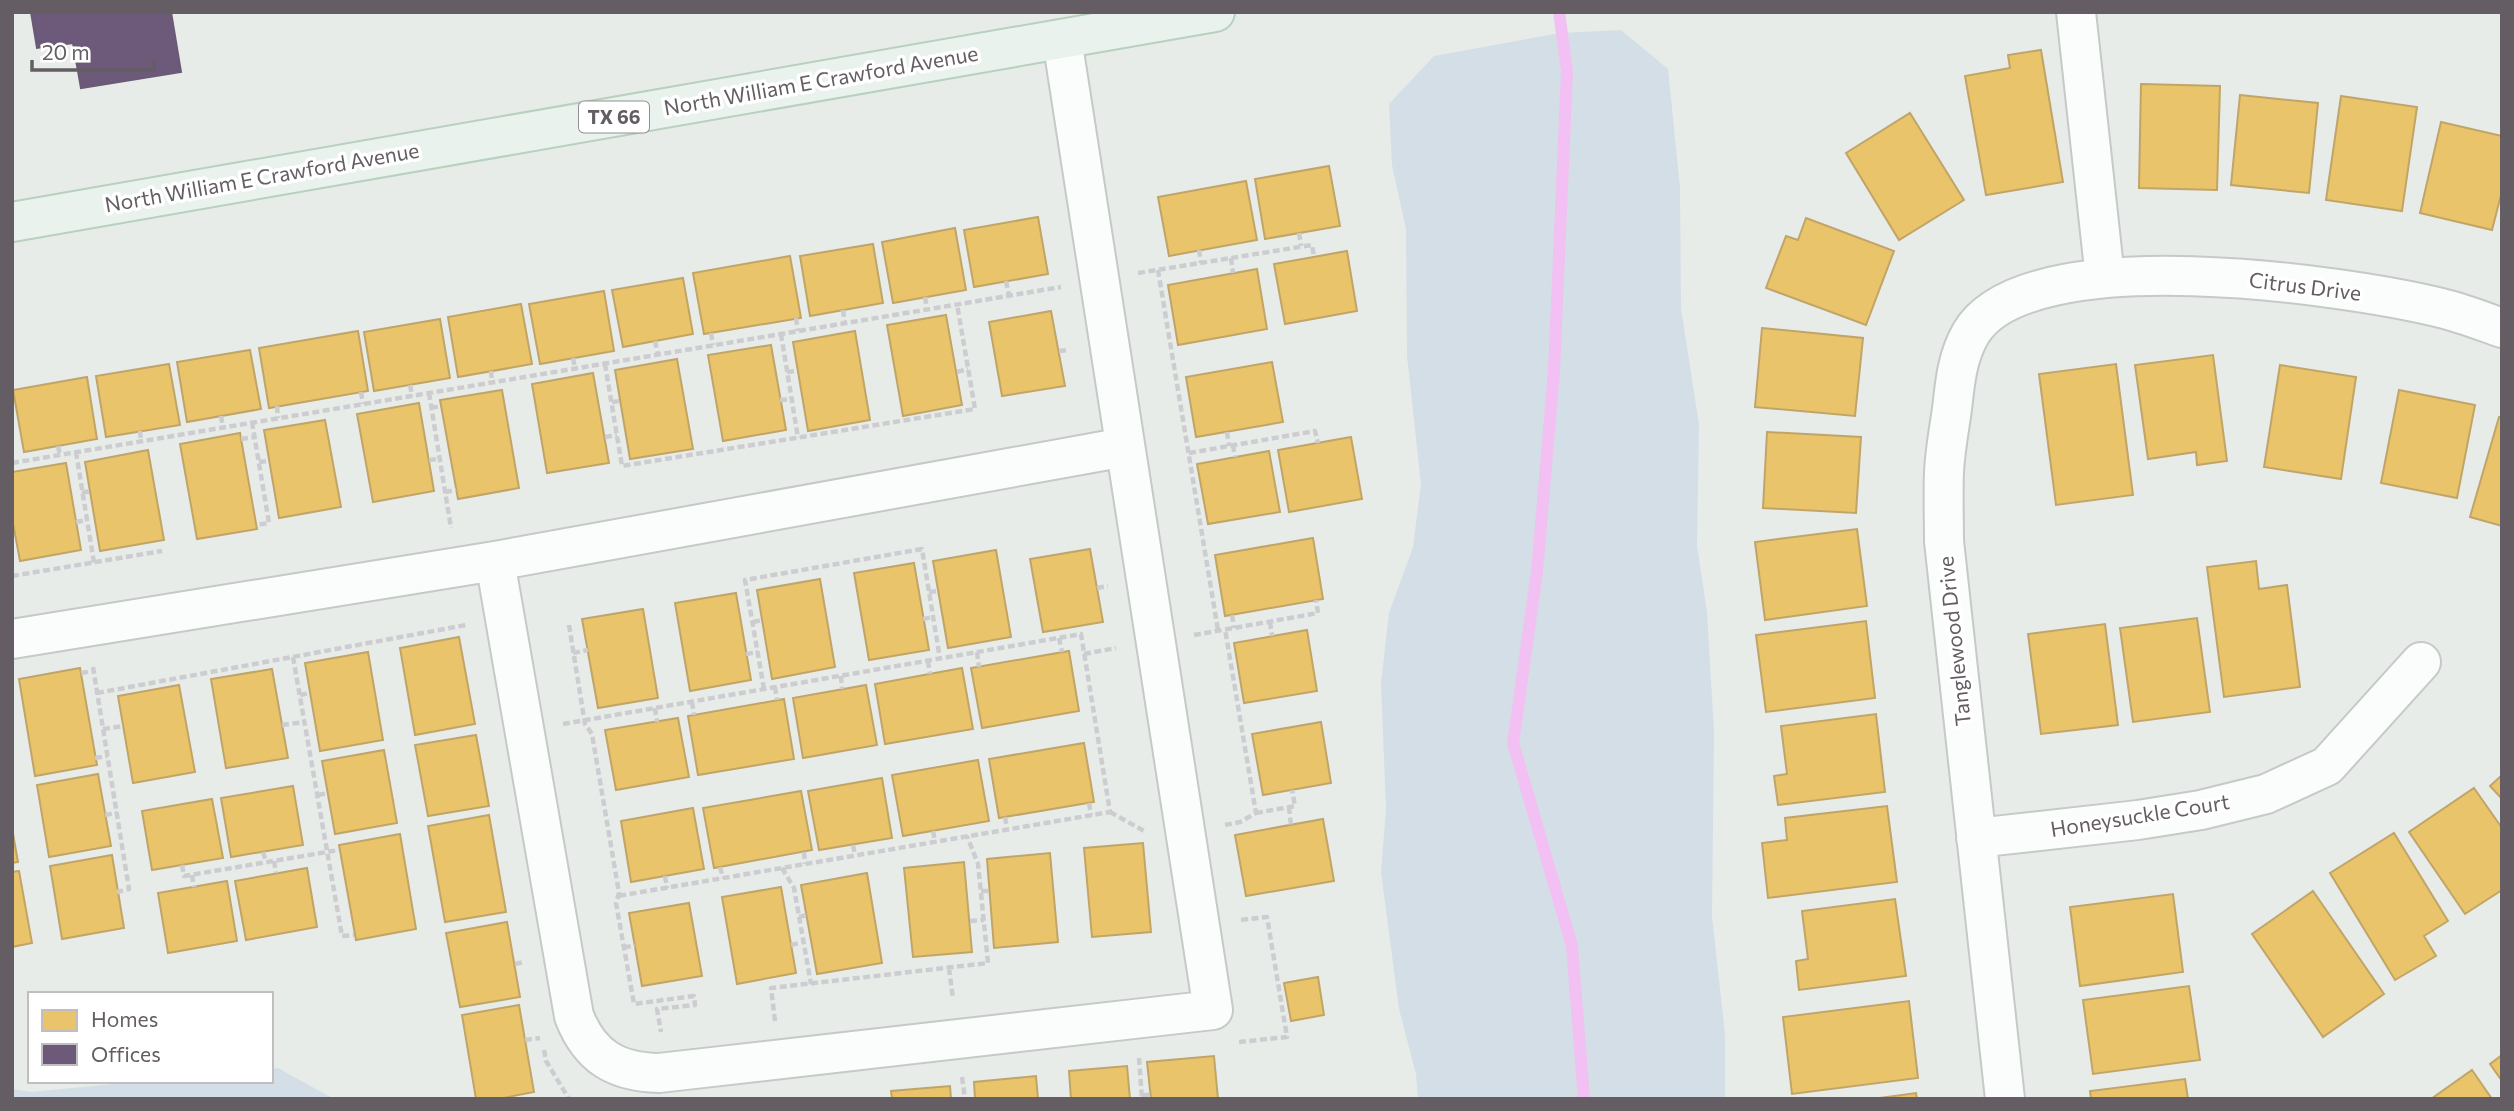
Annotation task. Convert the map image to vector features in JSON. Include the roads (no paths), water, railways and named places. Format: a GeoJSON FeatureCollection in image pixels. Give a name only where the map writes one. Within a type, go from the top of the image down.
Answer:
{"type":"FeatureCollection","features":[{"type":"Feature","properties":{"kind":"main road","name":"North William E Crawford Avenue"},"geometry":{"type":"LineString","coordinates":[[12,222],[1215,12]]}},
{"type":"Feature","properties":{"kind":"street"},"geometry":{"type":"LineString","coordinates":[[2076,12],[2105,278]]}},
{"type":"Feature","properties":{"kind":"street"},"geometry":{"type":"LineString","coordinates":[[495,561],[574,1016],[580,1031],[604,1059],[639,1073],[667,1072],[1213,1010],[1062,39]]}},
{"type":"Feature","properties":{"kind":"street","name":"Citrus Drive"},"geometry":{"type":"LineString","coordinates":[[2105,278],[2198,276],[2300,283],[2441,308],[2502,328]]}},
{"type":"Feature","properties":{"kind":"street","name":"Tanglewood Drive"},"geometry":{"type":"LineString","coordinates":[[2005,1099],[1944,541],[1944,473],[1957,363],[1972,331],[1998,307],[2030,292],[2105,278]]}},
{"type":"Feature","properties":{"kind":"street"},"geometry":{"type":"LineString","coordinates":[[12,639],[495,561],[1125,447]]}},
{"type":"Feature","properties":{"kind":"street","name":"Honeysuckle Court"},"geometry":{"type":"LineString","coordinates":[[1976,838],[2138,820],[2200,810],[2266,794],[2327,765],[2421,662]]}},
{"type":"Feature","properties":{"kind":"waterway"},"geometry":{"type":"LineString","coordinates":[[1559,12],[1567,71],[1554,371],[1537,572],[1513,743],[1572,946],[1584,1099]]}}]}
